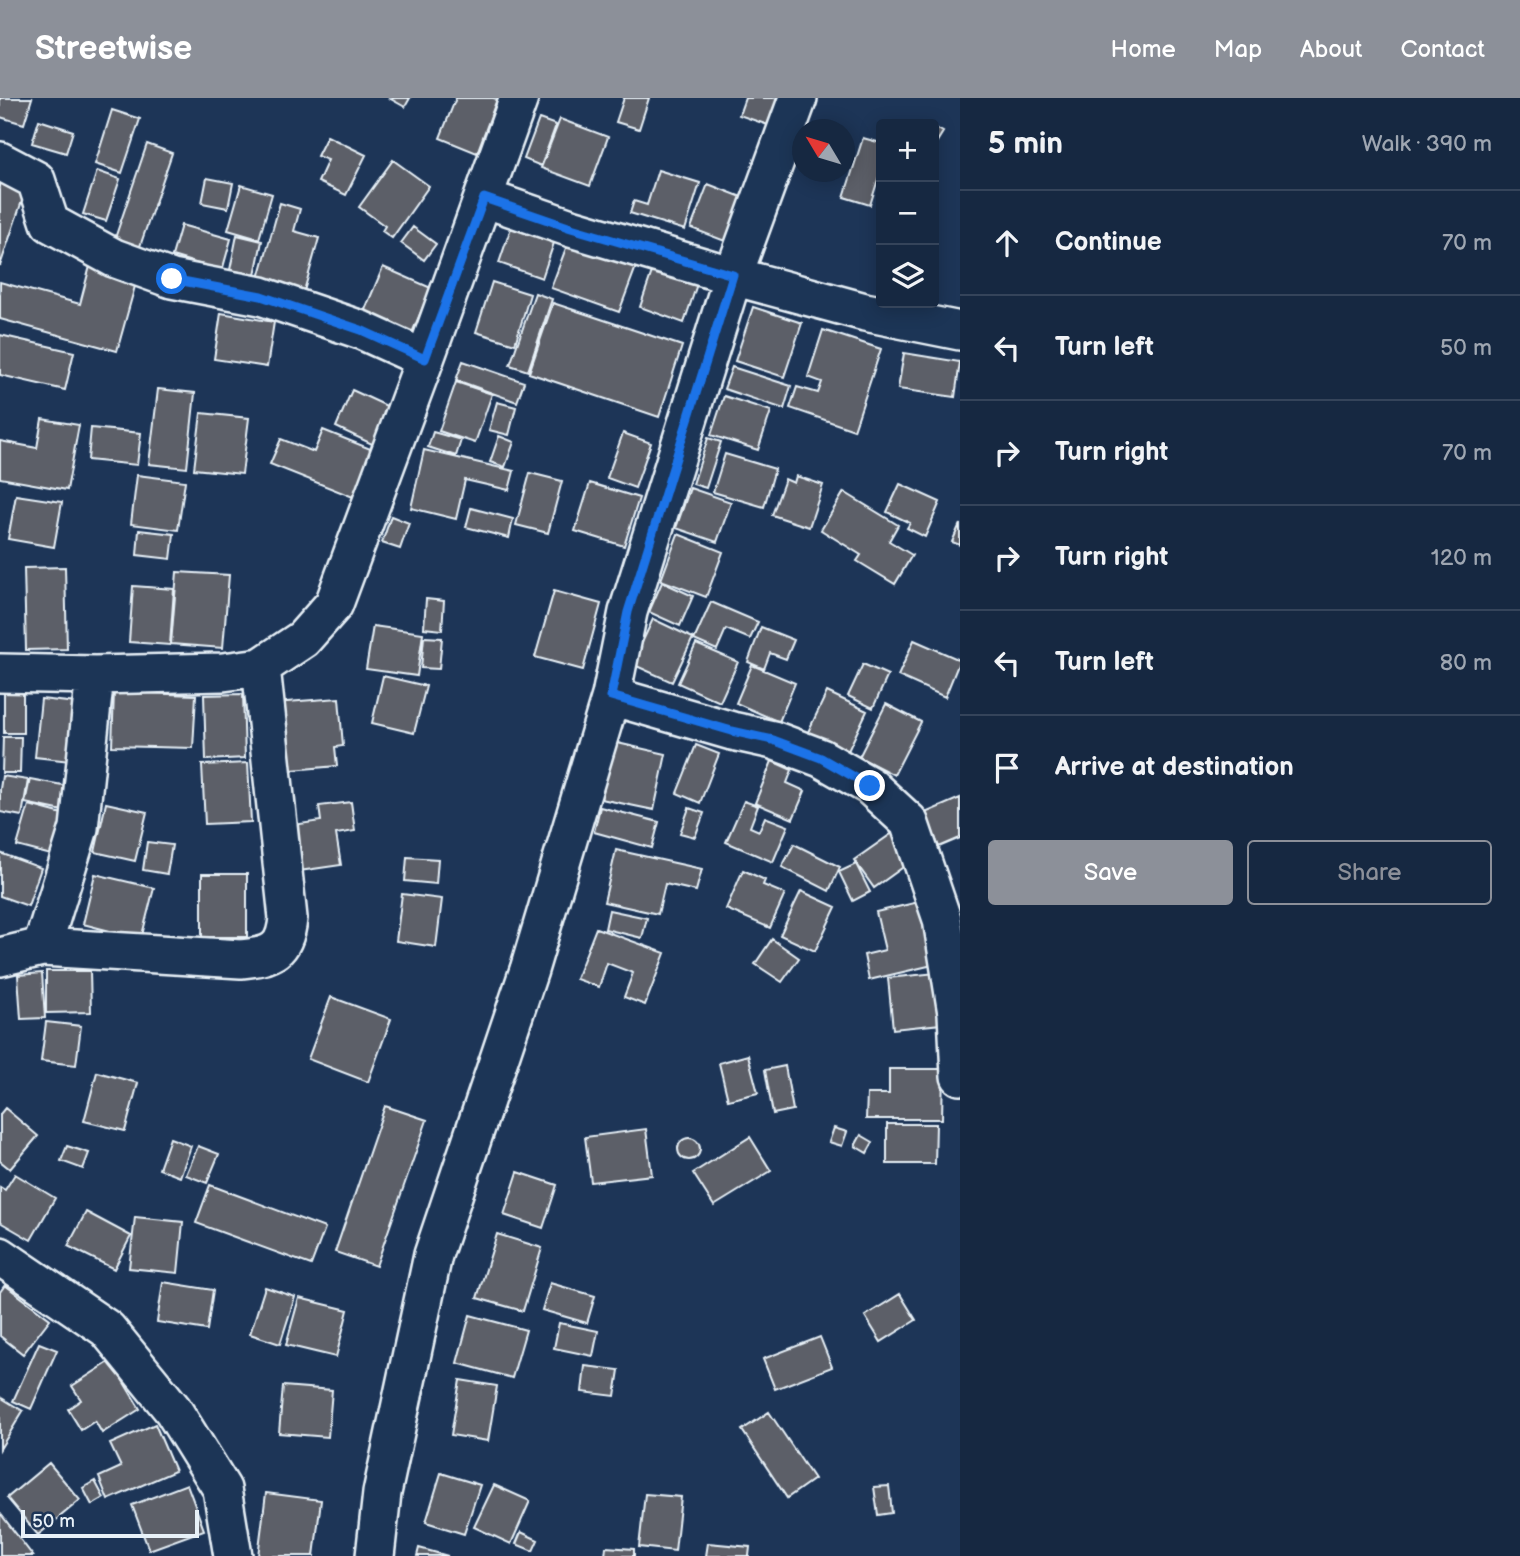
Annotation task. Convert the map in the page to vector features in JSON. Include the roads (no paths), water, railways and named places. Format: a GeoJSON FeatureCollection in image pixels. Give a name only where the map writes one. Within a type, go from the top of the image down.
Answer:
{"type":"FeatureCollection","features":[{"type":"Feature","properties":{"kind":"street"},"geometry":{"type":"LineString","coordinates":[[0,673],[95,675],[223,672],[261,667],[303,639],[334,604],[519,98]]}},
{"type":"Feature","properties":{"kind":"street"},"geometry":{"type":"LineString","coordinates":[[374,1556],[382,1493],[433,1255],[529,970],[611,696],[628,612],[733,275],[798,98]]}},
{"type":"Feature","properties":{"kind":"street"},"geometry":{"type":"LineString","coordinates":[[0,161],[36,180],[50,223],[114,258],[172,279],[274,300],[361,330],[425,359]]}},
{"type":"Feature","properties":{"kind":"street"},"geometry":{"type":"LineString","coordinates":[[484,198],[571,228],[865,312],[960,331]]}},
{"type":"Feature","properties":{"kind":"street"},"geometry":{"type":"LineString","coordinates":[[0,957],[43,947],[241,959],[260,957],[279,947],[286,934],[288,918],[261,667]]}},
{"type":"Feature","properties":{"kind":"street"},"geometry":{"type":"LineString","coordinates":[[43,947],[79,828],[95,675]]}},
{"type":"Feature","properties":{"kind":"street"},"geometry":{"type":"LineString","coordinates":[[611,696],[773,740],[821,758],[870,786],[909,822],[942,919],[957,1013],[960,1076]]}},
{"type":"Feature","properties":{"kind":"street"},"geometry":{"type":"LineString","coordinates":[[0,1256],[107,1328],[173,1410],[222,1489],[233,1556]]}}]}
